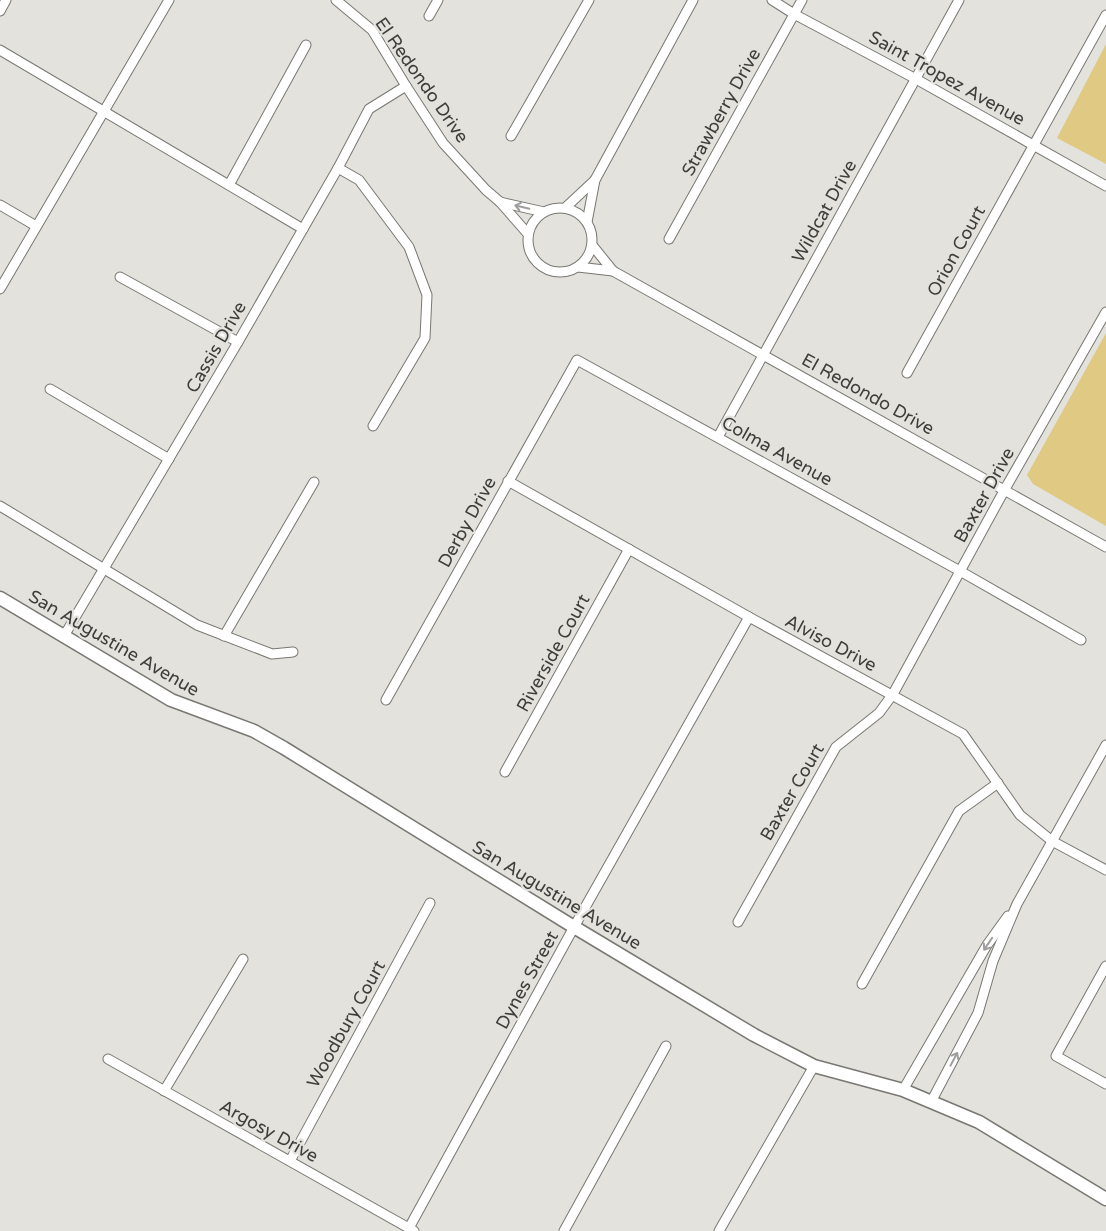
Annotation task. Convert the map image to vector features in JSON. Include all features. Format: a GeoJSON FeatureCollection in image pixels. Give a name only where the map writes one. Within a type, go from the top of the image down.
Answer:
{"type":"FeatureCollection","features":[{"type":"Feature","properties":{"kind":"street"},"geometry":{"type":"LineString","coordinates":[[0,11],[6,0]]}},
{"type":"Feature","properties":{"kind":"street"},"geometry":{"type":"LineString","coordinates":[[0,289],[169,0]]}},
{"type":"Feature","properties":{"kind":"street","name":"El Redondo Drive"},"geometry":{"type":"LineString","coordinates":[[336,0],[372,30],[443,143],[528,234]]}},
{"type":"Feature","properties":{"kind":"street"},"geometry":{"type":"LineString","coordinates":[[429,16],[438,0]]}},
{"type":"Feature","properties":{"kind":"street"},"geometry":{"type":"LineString","coordinates":[[511,136],[588,0]]}},
{"type":"Feature","properties":{"kind":"street"},"geometry":{"type":"LineString","coordinates":[[587,222],[595,180],[693,0]]}},
{"type":"Feature","properties":{"kind":"street","name":"Saint Tropez Avenue"},"geometry":{"type":"LineString","coordinates":[[772,0],[794,14],[916,79],[1106,186]]}},
{"type":"Feature","properties":{"kind":"street","name":"Strawberry Drive"},"geometry":{"type":"LineString","coordinates":[[669,239],[802,0]]}},
{"type":"Feature","properties":{"kind":"street","name":"Wildcat Drive"},"geometry":{"type":"LineString","coordinates":[[718,437],[959,0]]}},
{"type":"Feature","properties":{"kind":"street","name":"Orion Court"},"geometry":{"type":"LineString","coordinates":[[907,373],[1106,15]]}},
{"type":"Feature","properties":{"kind":"street"},"geometry":{"type":"LineString","coordinates":[[229,185],[306,45]]}},
{"type":"Feature","properties":{"kind":"street"},"geometry":{"type":"LineString","coordinates":[[0,50],[303,229]]}},
{"type":"Feature","properties":{"kind":"street","name":"Cassis Drive"},"geometry":{"type":"LineString","coordinates":[[64,636],[238,342],[338,168],[369,109],[406,86]]}},
{"type":"Feature","properties":{"kind":"street"},"geometry":{"type":"LineString","coordinates":[[338,168],[359,180],[409,247],[427,294],[425,338],[373,426]]}},
{"type":"Feature","properties":{"kind":"street"},"geometry":{"type":"LineString","coordinates":[[565,208],[595,180]]}},
{"type":"Feature","properties":{"kind":"street","name":"El Redondo Drive"},"geometry":{"type":"LineString","coordinates":[[500,202],[544,212]]}},
{"type":"Feature","properties":{"kind":"street"},"geometry":{"type":"LineString","coordinates":[[0,205],[36,226]]}},
{"type":"Feature","properties":{"kind":"street"},"geometry":{"type":"LineString","coordinates":[[555,208],[565,208],[581,216],[587,222],[592,245],[589,254],[578,267],[568,271],[557,272],[547,270],[538,264],[531,255],[528,245],[528,234],[531,225],[544,212],[555,208]]}},
{"type":"Feature","properties":{"kind":"street","name":"El Redondo Drive"},"geometry":{"type":"LineString","coordinates":[[592,245],[613,271],[1106,546]]}},
{"type":"Feature","properties":{"kind":"street","name":"El Redondo Drive"},"geometry":{"type":"LineString","coordinates":[[578,267],[613,271]]}},
{"type":"Feature","properties":{"kind":"street"},"geometry":{"type":"LineString","coordinates":[[120,277],[238,342]]}},
{"type":"Feature","properties":{"kind":"street","name":"Baxter Drive"},"geometry":{"type":"LineString","coordinates":[[893,694],[1106,312]]}},
{"type":"Feature","properties":{"kind":"street","name":"Colma Avenue"},"geometry":{"type":"LineString","coordinates":[[577,360],[960,571],[1081,640]]}},
{"type":"Feature","properties":{"kind":"street","name":"Derby Drive"},"geometry":{"type":"LineString","coordinates":[[386,700],[577,360]]}},
{"type":"Feature","properties":{"kind":"street"},"geometry":{"type":"LineString","coordinates":[[50,389],[169,458]]}},
{"type":"Feature","properties":{"kind":"street","name":"Alviso Drive"},"geometry":{"type":"LineString","coordinates":[[508,481],[749,618],[964,734],[1020,815],[1052,841],[1106,870]]}},
{"type":"Feature","properties":{"kind":"street"},"geometry":{"type":"LineString","coordinates":[[224,636],[314,482]]}},
{"type":"Feature","properties":{"kind":"street"},"geometry":{"type":"LineString","coordinates":[[0,506],[197,625],[272,654],[293,652]]}},
{"type":"Feature","properties":{"kind":"street","name":"Riverside Court"},"geometry":{"type":"LineString","coordinates":[[505,772],[629,549]]}},
{"type":"Feature","properties":{"kind":"street","name":"San Augustine Avenue"},"geometry":{"type":"LineString","coordinates":[[0,598],[171,700],[254,731],[284,748],[754,1035],[814,1066],[903,1090],[979,1122],[1106,1199]]}},
{"type":"Feature","properties":{"kind":"street","name":"Dynes Street"},"geometry":{"type":"LineString","coordinates":[[412,1230],[574,926],[749,618]]}},
{"type":"Feature","properties":{"kind":"street","name":"Baxter Court"},"geometry":{"type":"LineString","coordinates":[[738,922],[836,747],[879,713],[893,694]]}},
{"type":"Feature","properties":{"kind":"street"},"geometry":{"type":"LineString","coordinates":[[931,1102],[978,1013],[993,961],[1017,904],[1106,746]]}},
{"type":"Feature","properties":{"kind":"street"},"geometry":{"type":"LineString","coordinates":[[862,984],[959,811],[998,783]]}},
{"type":"Feature","properties":{"kind":"street","name":"Woodbury Court"},"geometry":{"type":"LineString","coordinates":[[290,1161],[430,903]]}},
{"type":"Feature","properties":{"kind":"street"},"geometry":{"type":"LineString","coordinates":[[903,1090],[987,944],[1017,904]]}},
{"type":"Feature","properties":{"kind":"street"},"geometry":{"type":"LineString","coordinates":[[164,1091],[243,959]]}},
{"type":"Feature","properties":{"kind":"street"},"geometry":{"type":"LineString","coordinates":[[1106,966],[1056,1056],[1106,1084]]}},
{"type":"Feature","properties":{"kind":"street"},"geometry":{"type":"LineString","coordinates":[[564,1231],[666,1046]]}},
{"type":"Feature","properties":{"kind":"street","name":"Argosy Drive"},"geometry":{"type":"LineString","coordinates":[[108,1059],[412,1230]]}},
{"type":"Feature","properties":{"kind":"street"},"geometry":{"type":"LineString","coordinates":[[719,1231],[814,1066]]}},
{"type":"Feature","properties":{"kind":"shaded area"},"geometry":{"type":"Polygon","coordinates":[[[1106,44],[1106,164],[1057,138],[1106,44]]]}},
{"type":"Feature","properties":{"kind":"shaded area"},"geometry":{"type":"Polygon","coordinates":[[[1106,333],[1106,526],[1033,484],[1027,475],[1106,333]]]}}]}
